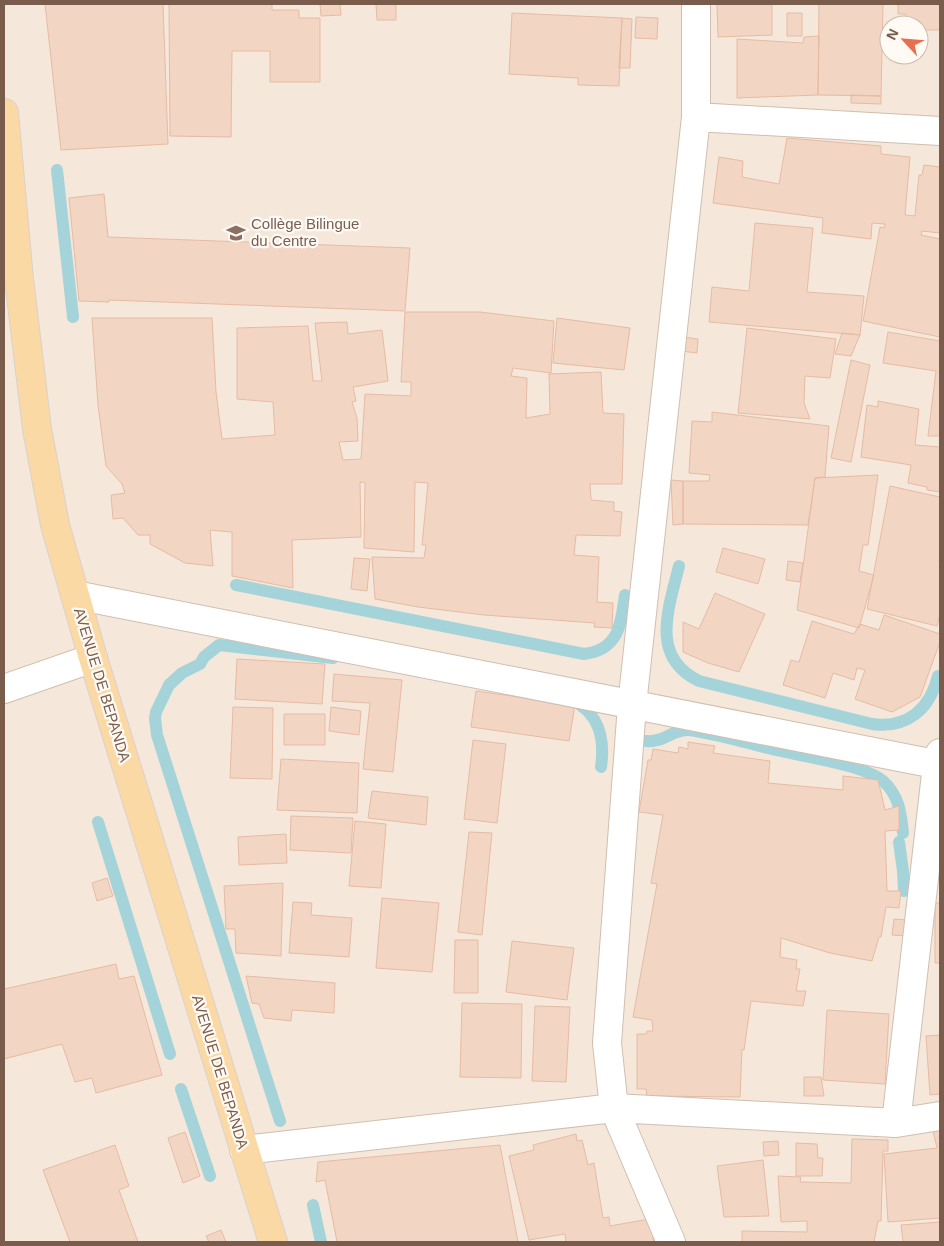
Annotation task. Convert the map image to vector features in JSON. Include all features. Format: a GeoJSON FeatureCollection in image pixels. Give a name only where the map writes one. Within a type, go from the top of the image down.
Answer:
{"type":"FeatureCollection","features":[{"type":"Feature","properties":{"kind":"main road","name":"AVENUE DE BEPANDA"},"geometry":{"type":"LineString","coordinates":[[4,112],[19,279],[37,429],[55,525],[93,658],[273,1242]]}},
{"type":"Feature","properties":{"kind":"street"},"geometry":{"type":"LineString","coordinates":[[671,1242],[614,1108],[608,1043],[632,705],[696,116],[696,4]]}},
{"type":"Feature","properties":{"kind":"street"},"geometry":{"type":"LineString","coordinates":[[696,116],[940,131]]}},
{"type":"Feature","properties":{"kind":"street"},"geometry":{"type":"LineString","coordinates":[[75,595],[632,705],[939,761],[896,1123]]}},
{"type":"Feature","properties":{"kind":"street"},"geometry":{"type":"LineString","coordinates":[[4,689],[93,658]]}},
{"type":"Feature","properties":{"kind":"street"},"geometry":{"type":"LineString","coordinates":[[244,1150],[614,1108],[896,1123],[940,1116]]}},
{"type":"Feature","properties":{"kind":"shaded area"},"geometry":{"type":"Polygon","coordinates":[[[4,4],[940,4],[940,1242],[4,1242],[4,4]]]}},
{"type":"Feature","properties":{"kind":"building"},"geometry":{"type":"Polygon","coordinates":[[[45,4],[163,4],[168,144],[61,150],[45,4]]]}},
{"type":"Feature","properties":{"kind":"building"},"geometry":{"type":"Polygon","coordinates":[[[169,4],[272,4],[272,10],[299,10],[299,18],[320,18],[320,82],[270,82],[270,51],[232,51],[231,137],[170,136],[169,4]]]}},
{"type":"Feature","properties":{"kind":"building"},"geometry":{"type":"Polygon","coordinates":[[[320,4],[340,4],[341,15],[321,16],[320,4]]]}},
{"type":"Feature","properties":{"kind":"building"},"geometry":{"type":"Polygon","coordinates":[[[376,4],[396,4],[396,20],[377,20],[376,4]]]}},
{"type":"Feature","properties":{"kind":"building"},"geometry":{"type":"Polygon","coordinates":[[[717,4],[772,4],[772,35],[718,37],[717,4]]]}},
{"type":"Feature","properties":{"kind":"building"},"geometry":{"type":"Polygon","coordinates":[[[819,4],[883,4],[883,15],[879,15],[881,96],[818,95],[819,4]]]}},
{"type":"Feature","properties":{"kind":"building"},"geometry":{"type":"Polygon","coordinates":[[[898,4],[940,4],[940,30],[929,30],[929,15],[898,14],[898,4]]]}},
{"type":"Feature","properties":{"kind":"building"},"geometry":{"type":"Polygon","coordinates":[[[512,13],[622,18],[619,86],[578,85],[578,78],[509,74],[512,13]]]}},
{"type":"Feature","properties":{"kind":"building"},"geometry":{"type":"Polygon","coordinates":[[[787,13],[802,13],[802,36],[787,36],[787,13]]]}},
{"type":"Feature","properties":{"kind":"building"},"geometry":{"type":"Polygon","coordinates":[[[636,17],[658,18],[657,39],[635,38],[636,17]]]}},
{"type":"Feature","properties":{"kind":"building"},"geometry":{"type":"Polygon","coordinates":[[[622,18],[632,19],[630,68],[619,68],[622,18]]]}},
{"type":"Feature","properties":{"kind":"building"},"geometry":{"type":"Polygon","coordinates":[[[819,36],[818,95],[737,98],[737,39],[803,43],[804,37],[819,36]]]}},
{"type":"Feature","properties":{"kind":"building"},"geometry":{"type":"Polygon","coordinates":[[[851,95],[881,96],[881,104],[851,103],[851,95]]]}},
{"type":"Feature","properties":{"kind":"building"},"geometry":{"type":"Polygon","coordinates":[[[787,138],[881,146],[881,154],[910,157],[905,215],[915,216],[919,175],[922,175],[924,165],[940,167],[940,233],[922,231],[921,235],[940,239],[940,337],[863,321],[880,227],[884,228],[885,224],[872,223],[871,239],[822,233],[823,218],[713,203],[719,157],[743,161],[742,177],[779,184],[787,138]]]}},
{"type":"Feature","properties":{"kind":"building"},"geometry":{"type":"Polygon","coordinates":[[[104,194],[108,237],[410,248],[405,311],[109,300],[109,302],[79,301],[69,198],[104,194]]]}},
{"type":"Feature","properties":{"kind":"building"},"geometry":{"type":"Polygon","coordinates":[[[755,223],[813,228],[807,292],[864,296],[860,335],[709,322],[712,287],[749,291],[755,223]]]}},
{"type":"Feature","properties":{"kind":"building"},"geometry":{"type":"Polygon","coordinates":[[[405,312],[480,312],[554,321],[551,373],[513,368],[511,376],[527,378],[526,418],[550,414],[549,374],[601,372],[603,413],[624,414],[622,484],[590,484],[591,500],[614,502],[614,511],[622,512],[620,536],[576,535],[574,555],[599,557],[597,602],[613,603],[612,628],[594,627],[595,623],[484,615],[418,607],[375,599],[372,557],[424,558],[426,545],[422,545],[428,483],[415,482],[414,552],[364,548],[365,483],[360,482],[361,537],[292,540],[293,588],[232,576],[232,532],[210,530],[213,566],[185,563],[150,544],[150,535],[138,535],[123,518],[113,519],[111,495],[125,493],[122,484],[106,466],[98,405],[92,318],[212,318],[216,392],[222,439],[275,435],[273,402],[237,399],[237,328],[308,326],[313,381],[322,381],[315,323],[347,322],[348,334],[382,330],[388,381],[353,387],[356,401],[352,402],[357,418],[358,441],[339,442],[343,460],[361,459],[365,394],[411,396],[411,382],[401,382],[405,312]]]}},
{"type":"Feature","properties":{"kind":"building"},"geometry":{"type":"Polygon","coordinates":[[[557,318],[630,328],[624,370],[553,363],[557,318]]]}},
{"type":"Feature","properties":{"kind":"building"},"geometry":{"type":"Polygon","coordinates":[[[747,328],[836,339],[830,378],[805,376],[804,403],[810,419],[738,413],[747,328]]]}},
{"type":"Feature","properties":{"kind":"building"},"geometry":{"type":"Polygon","coordinates":[[[888,332],[940,341],[940,436],[928,436],[936,371],[883,363],[888,332]]]}},
{"type":"Feature","properties":{"kind":"building"},"geometry":{"type":"Polygon","coordinates":[[[842,333],[860,335],[851,356],[835,354],[842,333]]]}},
{"type":"Feature","properties":{"kind":"building"},"geometry":{"type":"Polygon","coordinates":[[[683,337],[698,339],[697,353],[681,351],[683,337]]]}},
{"type":"Feature","properties":{"kind":"building"},"geometry":{"type":"Polygon","coordinates":[[[851,360],[870,365],[851,462],[831,458],[851,360]]]}},
{"type":"Feature","properties":{"kind":"building"},"geometry":{"type":"Polygon","coordinates":[[[878,401],[919,409],[915,445],[940,447],[940,492],[927,490],[927,487],[908,483],[911,465],[861,457],[867,405],[878,407],[878,401]]]}},
{"type":"Feature","properties":{"kind":"building"},"geometry":{"type":"Polygon","coordinates":[[[712,412],[829,426],[825,477],[815,478],[808,525],[683,524],[683,481],[709,481],[710,475],[689,473],[692,421],[712,422],[712,412]]]}},
{"type":"Feature","properties":{"kind":"building"},"geometry":{"type":"Polygon","coordinates":[[[878,475],[868,545],[863,545],[859,571],[874,575],[859,628],[797,610],[815,478],[878,475]]]}},
{"type":"Feature","properties":{"kind":"building"},"geometry":{"type":"Polygon","coordinates":[[[671,480],[683,481],[683,524],[673,525],[671,480]]]}},
{"type":"Feature","properties":{"kind":"building"},"geometry":{"type":"Polygon","coordinates":[[[890,486],[940,497],[940,614],[937,626],[867,609],[890,486]]]}},
{"type":"Feature","properties":{"kind":"building"},"geometry":{"type":"Polygon","coordinates":[[[723,548],[765,559],[758,584],[716,572],[723,548]]]}},
{"type":"Feature","properties":{"kind":"building"},"geometry":{"type":"Polygon","coordinates":[[[354,558],[370,559],[367,591],[351,589],[354,558]]]}},
{"type":"Feature","properties":{"kind":"building"},"geometry":{"type":"Polygon","coordinates":[[[788,561],[803,563],[800,582],[786,580],[788,561]]]}},
{"type":"Feature","properties":{"kind":"building"},"geometry":{"type":"Polygon","coordinates":[[[715,593],[765,614],[739,672],[708,663],[683,652],[683,622],[699,629],[715,593]]]}},
{"type":"Feature","properties":{"kind":"building"},"geometry":{"type":"Polygon","coordinates":[[[884,615],[940,634],[940,642],[920,697],[892,712],[855,699],[865,670],[857,668],[854,680],[833,673],[825,698],[783,685],[791,660],[799,662],[812,621],[854,634],[860,624],[879,630],[884,615]]]}},
{"type":"Feature","properties":{"kind":"building"},"geometry":{"type":"Polygon","coordinates":[[[237,659],[325,664],[322,704],[235,699],[237,659]]]}},
{"type":"Feature","properties":{"kind":"building"},"geometry":{"type":"Polygon","coordinates":[[[334,674],[402,680],[393,772],[363,769],[370,703],[332,701],[334,674]]]}},
{"type":"Feature","properties":{"kind":"building"},"geometry":{"type":"Polygon","coordinates":[[[476,691],[575,705],[569,741],[471,727],[476,691]]]}},
{"type":"Feature","properties":{"kind":"building"},"geometry":{"type":"Polygon","coordinates":[[[233,707],[273,708],[272,779],[230,778],[233,707]]]}},
{"type":"Feature","properties":{"kind":"building"},"geometry":{"type":"Polygon","coordinates":[[[331,707],[361,711],[359,735],[329,731],[331,707]]]}},
{"type":"Feature","properties":{"kind":"building"},"geometry":{"type":"Polygon","coordinates":[[[284,714],[325,714],[325,745],[284,745],[284,714]]]}},
{"type":"Feature","properties":{"kind":"building"},"geometry":{"type":"Polygon","coordinates":[[[473,740],[506,744],[497,823],[464,819],[473,740]]]}},
{"type":"Feature","properties":{"kind":"building"},"geometry":{"type":"Polygon","coordinates":[[[688,742],[715,746],[713,753],[770,761],[768,783],[843,790],[843,776],[878,780],[885,810],[899,806],[899,830],[885,831],[887,891],[901,891],[899,908],[886,907],[881,937],[879,937],[872,961],[830,953],[781,938],[780,957],[797,960],[796,969],[800,969],[796,991],[806,991],[803,1006],[751,1001],[744,1050],[742,1049],[740,1097],[647,1096],[646,1089],[637,1089],[637,1034],[646,1034],[647,1031],[653,1031],[652,1020],[633,1017],[657,884],[651,883],[663,815],[639,812],[648,760],[651,760],[653,749],[678,753],[679,747],[688,749],[688,742]]]}},
{"type":"Feature","properties":{"kind":"building"},"geometry":{"type":"Polygon","coordinates":[[[281,759],[359,763],[357,813],[277,810],[281,759]]]}},
{"type":"Feature","properties":{"kind":"building"},"geometry":{"type":"Polygon","coordinates":[[[372,791],[428,797],[426,825],[368,818],[372,791]]]}},
{"type":"Feature","properties":{"kind":"building"},"geometry":{"type":"Polygon","coordinates":[[[291,816],[353,818],[351,853],[290,850],[291,816]]]}},
{"type":"Feature","properties":{"kind":"building"},"geometry":{"type":"Polygon","coordinates":[[[355,821],[386,824],[381,888],[349,886],[355,821]]]}},
{"type":"Feature","properties":{"kind":"building"},"geometry":{"type":"Polygon","coordinates":[[[469,832],[492,833],[482,935],[458,932],[469,832]]]}},
{"type":"Feature","properties":{"kind":"building"},"geometry":{"type":"Polygon","coordinates":[[[286,834],[287,863],[239,865],[238,837],[286,834]]]}},
{"type":"Feature","properties":{"kind":"building"},"geometry":{"type":"Polygon","coordinates":[[[107,878],[113,896],[97,901],[92,883],[107,878]]]}},
{"type":"Feature","properties":{"kind":"building"},"geometry":{"type":"Polygon","coordinates":[[[283,883],[281,956],[236,953],[235,929],[226,929],[224,886],[283,883]]]}},
{"type":"Feature","properties":{"kind":"building"},"geometry":{"type":"Polygon","coordinates":[[[382,898],[439,903],[432,972],[376,968],[382,898]]]}},
{"type":"Feature","properties":{"kind":"building"},"geometry":{"type":"Polygon","coordinates":[[[293,902],[312,903],[311,915],[352,918],[349,957],[289,953],[293,902]]]}},
{"type":"Feature","properties":{"kind":"building"},"geometry":{"type":"Polygon","coordinates":[[[935,903],[940,903],[940,963],[935,963],[935,903]]]}},
{"type":"Feature","properties":{"kind":"building"},"geometry":{"type":"Polygon","coordinates":[[[894,919],[907,920],[906,936],[892,935],[894,919]]]}},
{"type":"Feature","properties":{"kind":"building"},"geometry":{"type":"Polygon","coordinates":[[[455,940],[478,940],[478,993],[454,993],[455,940]]]}},
{"type":"Feature","properties":{"kind":"building"},"geometry":{"type":"Polygon","coordinates":[[[512,941],[574,948],[567,1000],[506,992],[512,941]]]}},
{"type":"Feature","properties":{"kind":"building"},"geometry":{"type":"Polygon","coordinates":[[[116,964],[119,979],[134,976],[162,1075],[96,1093],[92,1078],[75,1082],[62,1044],[4,1059],[4,989],[116,964]]]}},
{"type":"Feature","properties":{"kind":"building"},"geometry":{"type":"Polygon","coordinates":[[[246,976],[335,983],[334,1013],[292,1010],[291,1021],[264,1018],[259,1004],[252,1003],[246,976]]]}},
{"type":"Feature","properties":{"kind":"building"},"geometry":{"type":"Polygon","coordinates":[[[462,1003],[522,1004],[521,1078],[460,1077],[462,1003]]]}},
{"type":"Feature","properties":{"kind":"building"},"geometry":{"type":"Polygon","coordinates":[[[535,1006],[570,1007],[566,1082],[532,1081],[535,1006]]]}},
{"type":"Feature","properties":{"kind":"building"},"geometry":{"type":"Polygon","coordinates":[[[827,1010],[889,1014],[885,1084],[823,1080],[827,1010]]]}},
{"type":"Feature","properties":{"kind":"building"},"geometry":{"type":"Polygon","coordinates":[[[940,1035],[940,1094],[930,1095],[926,1036],[940,1035]]]}},
{"type":"Feature","properties":{"kind":"building"},"geometry":{"type":"Polygon","coordinates":[[[804,1077],[821,1077],[824,1096],[804,1096],[804,1077]]]}},
{"type":"Feature","properties":{"kind":"building"},"geometry":{"type":"Polygon","coordinates":[[[940,1126],[940,1218],[888,1222],[884,1154],[937,1148],[932,1127],[940,1126]]]}},
{"type":"Feature","properties":{"kind":"building"},"geometry":{"type":"Polygon","coordinates":[[[185,1132],[200,1176],[183,1183],[168,1138],[185,1132]]]}},
{"type":"Feature","properties":{"kind":"building"},"geometry":{"type":"Polygon","coordinates":[[[576,1134],[577,1141],[582,1140],[588,1165],[594,1163],[603,1218],[609,1217],[610,1226],[649,1219],[654,1242],[566,1242],[565,1234],[529,1240],[509,1156],[534,1150],[533,1145],[576,1134]]]}},
{"type":"Feature","properties":{"kind":"building"},"geometry":{"type":"Polygon","coordinates":[[[852,1139],[888,1140],[888,1151],[883,1151],[881,1221],[878,1221],[874,1242],[742,1242],[742,1231],[807,1232],[807,1221],[781,1222],[778,1176],[801,1177],[800,1182],[851,1183],[852,1139]]]}},
{"type":"Feature","properties":{"kind":"building"},"geometry":{"type":"Polygon","coordinates":[[[778,1141],[779,1155],[764,1156],[763,1142],[778,1141]]]}},
{"type":"Feature","properties":{"kind":"building"},"geometry":{"type":"Polygon","coordinates":[[[796,1143],[817,1144],[818,1158],[823,1158],[822,1176],[796,1176],[796,1143]]]}},
{"type":"Feature","properties":{"kind":"building"},"geometry":{"type":"Polygon","coordinates":[[[115,1145],[129,1186],[119,1190],[138,1242],[70,1242],[43,1170],[115,1145]]]}},
{"type":"Feature","properties":{"kind":"building"},"geometry":{"type":"Polygon","coordinates":[[[500,1145],[518,1242],[337,1242],[325,1180],[316,1182],[318,1162],[500,1145]]]}},
{"type":"Feature","properties":{"kind":"building"},"geometry":{"type":"Polygon","coordinates":[[[763,1160],[769,1216],[724,1217],[717,1166],[763,1160]]]}},
{"type":"Feature","properties":{"kind":"building"},"geometry":{"type":"Polygon","coordinates":[[[940,1222],[940,1242],[903,1242],[901,1225],[940,1222]]]}},
{"type":"Feature","properties":{"kind":"building"},"geometry":{"type":"Polygon","coordinates":[[[221,1230],[226,1242],[209,1242],[206,1236],[221,1230]]]}},
{"type":"Feature","properties":{"kind":"waterway"},"geometry":{"type":"LineString","coordinates":[[57,170],[73,317]]}},
{"type":"Feature","properties":{"kind":"waterway"},"geometry":{"type":"LineString","coordinates":[[679,566],[668,615],[666,630],[668,645],[673,659],[683,671],[699,681],[872,724],[885,725],[906,720],[923,707],[934,688],[938,676]]}},
{"type":"Feature","properties":{"kind":"waterway"},"geometry":{"type":"LineString","coordinates":[[236,585],[584,654],[596,652],[605,647],[616,634],[622,616],[625,595]]}},
{"type":"Feature","properties":{"kind":"waterway"},"geometry":{"type":"LineString","coordinates":[[280,1121],[157,735],[155,718],[169,685],[182,673],[200,664],[204,657],[219,645],[333,658]]}},
{"type":"Feature","properties":{"kind":"waterway"},"geometry":{"type":"LineString","coordinates":[[572,700],[589,712],[595,720],[601,737],[601,767]]}},
{"type":"Feature","properties":{"kind":"waterway"},"geometry":{"type":"LineString","coordinates":[[646,741],[658,740],[683,730],[689,730],[722,736],[862,770],[883,781],[893,792],[900,811],[903,833]]}},
{"type":"Feature","properties":{"kind":"waterway"},"geometry":{"type":"LineString","coordinates":[[98,822],[170,1054]]}},
{"type":"Feature","properties":{"kind":"waterway"},"geometry":{"type":"LineString","coordinates":[[899,842],[904,891]]}},
{"type":"Feature","properties":{"kind":"waterway"},"geometry":{"type":"LineString","coordinates":[[181,1089],[210,1176]]}},
{"type":"Feature","properties":{"kind":"waterway"},"geometry":{"type":"LineString","coordinates":[[313,1205],[321,1242]]}},
{"type":"Feature","properties":{"kind":"place","name":"Collège Bilingue du Centre"},"geometry":{"type":"Point","coordinates":[236,233]}}]}
